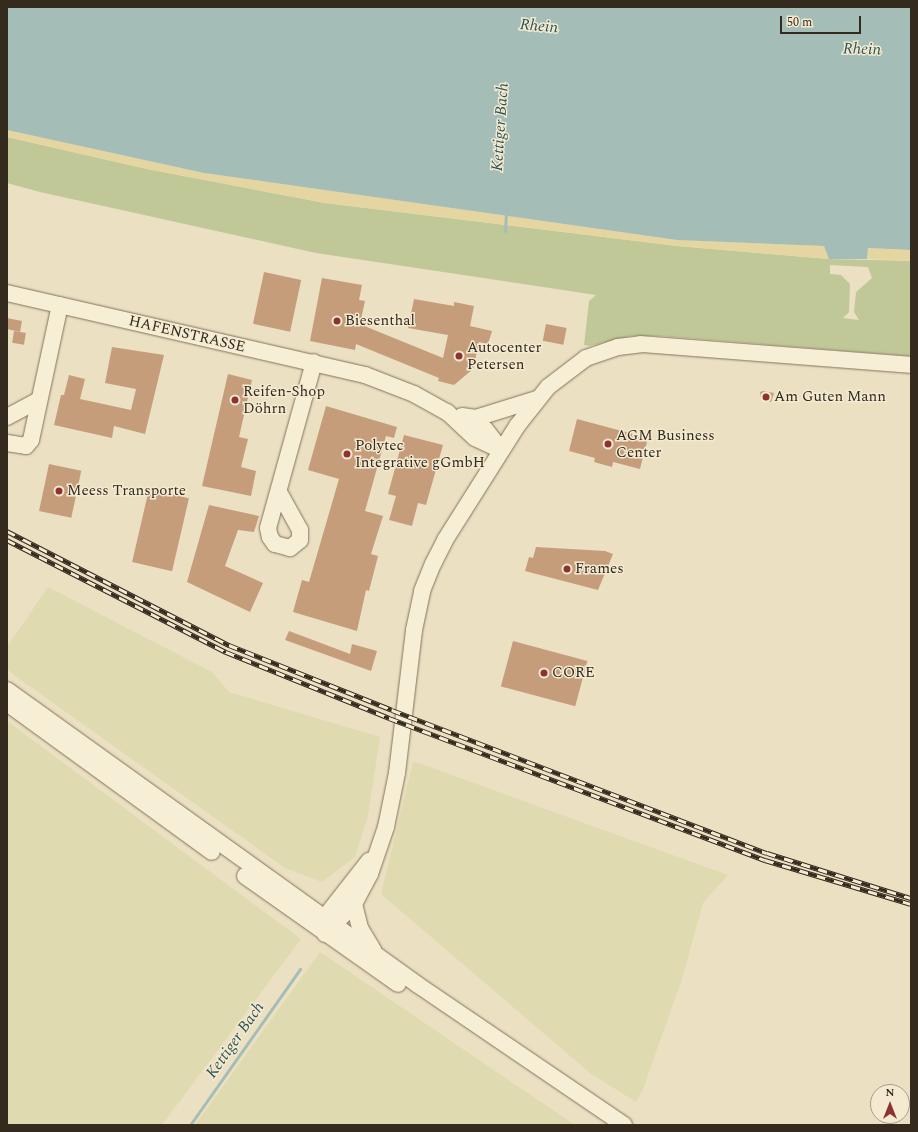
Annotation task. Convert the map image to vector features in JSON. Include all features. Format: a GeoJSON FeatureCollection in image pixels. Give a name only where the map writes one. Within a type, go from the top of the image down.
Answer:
{"type":"FeatureCollection","features":[{"type":"Feature","properties":{"kind":"street","name":"HAFENSTRASSE"},"geometry":{"type":"LineString","coordinates":[[7,293],[314,362],[398,387],[454,414],[476,418],[537,399]]}},
{"type":"Feature","properties":{"kind":"street"},"geometry":{"type":"LineString","coordinates":[[7,443],[26,446],[31,440],[37,401],[60,305]]}},
{"type":"Feature","properties":{"kind":"street"},"geometry":{"type":"LineString","coordinates":[[325,927],[354,904],[370,874],[393,797],[414,630],[422,592],[445,540],[501,450],[537,399],[570,368],[586,358],[618,347],[641,344],[911,366]]}},
{"type":"Feature","properties":{"kind":"street"},"geometry":{"type":"LineString","coordinates":[[279,492],[314,362]]}},
{"type":"Feature","properties":{"kind":"street"},"geometry":{"type":"LineString","coordinates":[[7,417],[37,401]]}},
{"type":"Feature","properties":{"kind":"street","name":"HAFENSTRASSE"},"geometry":{"type":"LineString","coordinates":[[454,414],[475,438],[501,450]]}},
{"type":"Feature","properties":{"kind":"street"},"geometry":{"type":"LineString","coordinates":[[7,690],[325,927],[377,956],[554,1077],[567,1089],[624,1125]]}},
{"type":"Feature","properties":{"kind":"street"},"geometry":{"type":"LineString","coordinates":[[7,703],[488,1044],[549,1082],[567,1089]]}},
{"type":"Feature","properties":{"kind":"street"},"geometry":{"type":"LineString","coordinates":[[325,927],[376,852]]}},
{"type":"Feature","properties":{"kind":"street"},"geometry":{"type":"LineString","coordinates":[[354,904],[360,928],[377,956]]}},
{"type":"Feature","properties":{"kind":"shaded area"},"geometry":{"type":"Polygon","coordinates":[[[48,587],[212,672],[229,692],[380,737],[368,816],[355,857],[322,882],[285,868],[7,669],[7,647],[48,587]]]}},
{"type":"Feature","properties":{"kind":"shaded area"},"geometry":{"type":"Polygon","coordinates":[[[7,721],[301,939],[162,1125],[7,1125],[7,721]]]}},
{"type":"Feature","properties":{"kind":"shaded area"},"geometry":{"type":"Polygon","coordinates":[[[413,761],[728,875],[703,903],[682,979],[643,1089],[636,1102],[590,1073],[381,894],[413,761]]]}},
{"type":"Feature","properties":{"kind":"shaded area"},"geometry":{"type":"Polygon","coordinates":[[[320,952],[575,1125],[195,1125],[320,952]]]}},
{"type":"Feature","properties":{"kind":"green space"},"geometry":{"type":"Polygon","coordinates":[[[7,137],[147,169],[325,203],[677,246],[829,259],[911,261],[911,356],[660,336],[631,336],[589,346],[584,345],[589,301],[596,295],[316,253],[40,192],[7,183],[7,137]],[[830,265],[830,274],[841,275],[850,284],[849,312],[843,318],[859,320],[854,312],[856,292],[872,278],[868,267],[830,265]]]}},
{"type":"Feature","properties":{"kind":"sand"},"geometry":{"type":"Polygon","coordinates":[[[7,130],[204,173],[677,240],[824,246],[829,259],[677,246],[325,203],[147,169],[7,137],[7,130]]]}},
{"type":"Feature","properties":{"kind":"sand"},"geometry":{"type":"Polygon","coordinates":[[[868,248],[911,250],[910,261],[867,259],[868,248]]]}},
{"type":"Feature","properties":{"kind":"water","name":"Rhein"},"geometry":{"type":"Polygon","coordinates":[[[7,7],[911,7],[911,250],[868,248],[867,259],[829,259],[824,246],[677,240],[204,173],[7,130],[7,7]]]}},
{"type":"Feature","properties":{"kind":"building"},"geometry":{"type":"Polygon","coordinates":[[[264,272],[301,280],[290,332],[253,324],[264,272]]]}},
{"type":"Feature","properties":{"kind":"building"},"geometry":{"type":"Polygon","coordinates":[[[322,278],[362,285],[359,300],[365,301],[361,319],[358,318],[357,323],[443,358],[448,335],[408,328],[414,299],[454,306],[454,302],[474,306],[470,326],[492,331],[488,344],[479,342],[473,369],[454,385],[438,381],[439,378],[356,344],[355,350],[310,341],[322,278]]]}},
{"type":"Feature","properties":{"kind":"building"},"geometry":{"type":"Polygon","coordinates":[[[7,318],[22,321],[20,332],[7,329],[7,318]]]}},
{"type":"Feature","properties":{"kind":"building"},"geometry":{"type":"Polygon","coordinates":[[[546,324],[567,328],[563,345],[543,341],[546,324]]]}},
{"type":"Feature","properties":{"kind":"building"},"geometry":{"type":"Polygon","coordinates":[[[14,331],[26,333],[24,345],[12,343],[14,331]]]}},
{"type":"Feature","properties":{"kind":"building"},"geometry":{"type":"Polygon","coordinates":[[[112,347],[164,355],[145,434],[114,426],[112,438],[54,425],[61,395],[64,395],[69,375],[85,379],[80,399],[131,410],[136,389],[105,383],[112,347]]]}},
{"type":"Feature","properties":{"kind":"building"},"geometry":{"type":"Polygon","coordinates":[[[228,374],[252,380],[239,437],[248,439],[241,467],[256,471],[251,496],[202,486],[228,374]]]}},
{"type":"Feature","properties":{"kind":"building","name":"Am Guten Mann"},"geometry":{"type":"Polygon","coordinates":[[[763,391],[774,393],[771,402],[761,399],[760,392],[763,391]]]}},
{"type":"Feature","properties":{"kind":"building"},"geometry":{"type":"Polygon","coordinates":[[[326,406],[397,427],[394,438],[386,436],[365,511],[383,516],[371,554],[378,556],[369,591],[366,590],[357,631],[293,612],[302,580],[309,582],[339,479],[308,470],[326,406]]]}},
{"type":"Feature","properties":{"kind":"building","name":"AGM Business Center"},"geometry":{"type":"Polygon","coordinates":[[[577,419],[648,438],[640,469],[613,462],[612,467],[594,462],[595,458],[569,451],[577,419]]]}},
{"type":"Feature","properties":{"kind":"building"},"geometry":{"type":"Polygon","coordinates":[[[404,435],[443,445],[426,505],[418,503],[412,526],[389,520],[396,496],[388,494],[404,435]]]}},
{"type":"Feature","properties":{"kind":"building","name":"Meess Transporte"},"geometry":{"type":"Polygon","coordinates":[[[49,464],[81,471],[71,518],[39,511],[49,464]]]}},
{"type":"Feature","properties":{"kind":"building"},"geometry":{"type":"Polygon","coordinates":[[[149,489],[189,498],[172,571],[132,562],[149,489]]]}},
{"type":"Feature","properties":{"kind":"building"},"geometry":{"type":"Polygon","coordinates":[[[209,505],[259,516],[254,532],[238,530],[225,566],[263,583],[250,612],[187,582],[209,505]]]}},
{"type":"Feature","properties":{"kind":"building","name":"Frames"},"geometry":{"type":"Polygon","coordinates":[[[536,547],[605,551],[613,554],[598,590],[525,571],[529,557],[533,558],[536,547]]]}},
{"type":"Feature","properties":{"kind":"building"},"geometry":{"type":"Polygon","coordinates":[[[289,631],[350,654],[352,644],[377,651],[371,671],[285,640],[289,631]]]}},
{"type":"Feature","properties":{"kind":"building","name":"CORE"},"geometry":{"type":"Polygon","coordinates":[[[513,641],[587,661],[575,706],[501,686],[513,641]]]}},
{"type":"Feature","properties":{"kind":"waterway","name":"Kettiger Bach"},"geometry":{"type":"LineString","coordinates":[[505,231],[506,212]]}},
{"type":"Feature","properties":{"kind":"waterway","name":"Kettiger Bach"},"geometry":{"type":"LineString","coordinates":[[190,1125],[300,969]]}},
{"type":"Feature","properties":{"kind":"railway"},"geometry":{"type":"LineString","coordinates":[[7,531],[229,645],[392,710],[767,853],[911,898]]}},
{"type":"Feature","properties":{"kind":"railway"},"geometry":{"type":"LineString","coordinates":[[7,540],[226,652],[389,718],[765,860],[911,904]]}},
{"type":"Feature","properties":{"kind":"place","name":"Biesenthal"},"geometry":{"type":"Point","coordinates":[337,321]}},
{"type":"Feature","properties":{"kind":"place","name":"Autocenter Petersen"},"geometry":{"type":"Point","coordinates":[459,356]}},
{"type":"Feature","properties":{"kind":"place","name":"Am Guten Mann"},"geometry":{"type":"Point","coordinates":[766,397]}},
{"type":"Feature","properties":{"kind":"place","name":"Reifen-Shop Döhrn"},"geometry":{"type":"Point","coordinates":[235,400]}},
{"type":"Feature","properties":{"kind":"place","name":"AGM Business Center"},"geometry":{"type":"Point","coordinates":[608,444]}},
{"type":"Feature","properties":{"kind":"place","name":"Polytec Integrative gGmbH"},"geometry":{"type":"Point","coordinates":[347,454]}},
{"type":"Feature","properties":{"kind":"place","name":"Meess Transporte"},"geometry":{"type":"Point","coordinates":[59,491]}},
{"type":"Feature","properties":{"kind":"place","name":"Frames"},"geometry":{"type":"Point","coordinates":[567,569]}},
{"type":"Feature","properties":{"kind":"place","name":"CORE"},"geometry":{"type":"Point","coordinates":[544,673]}}]}
